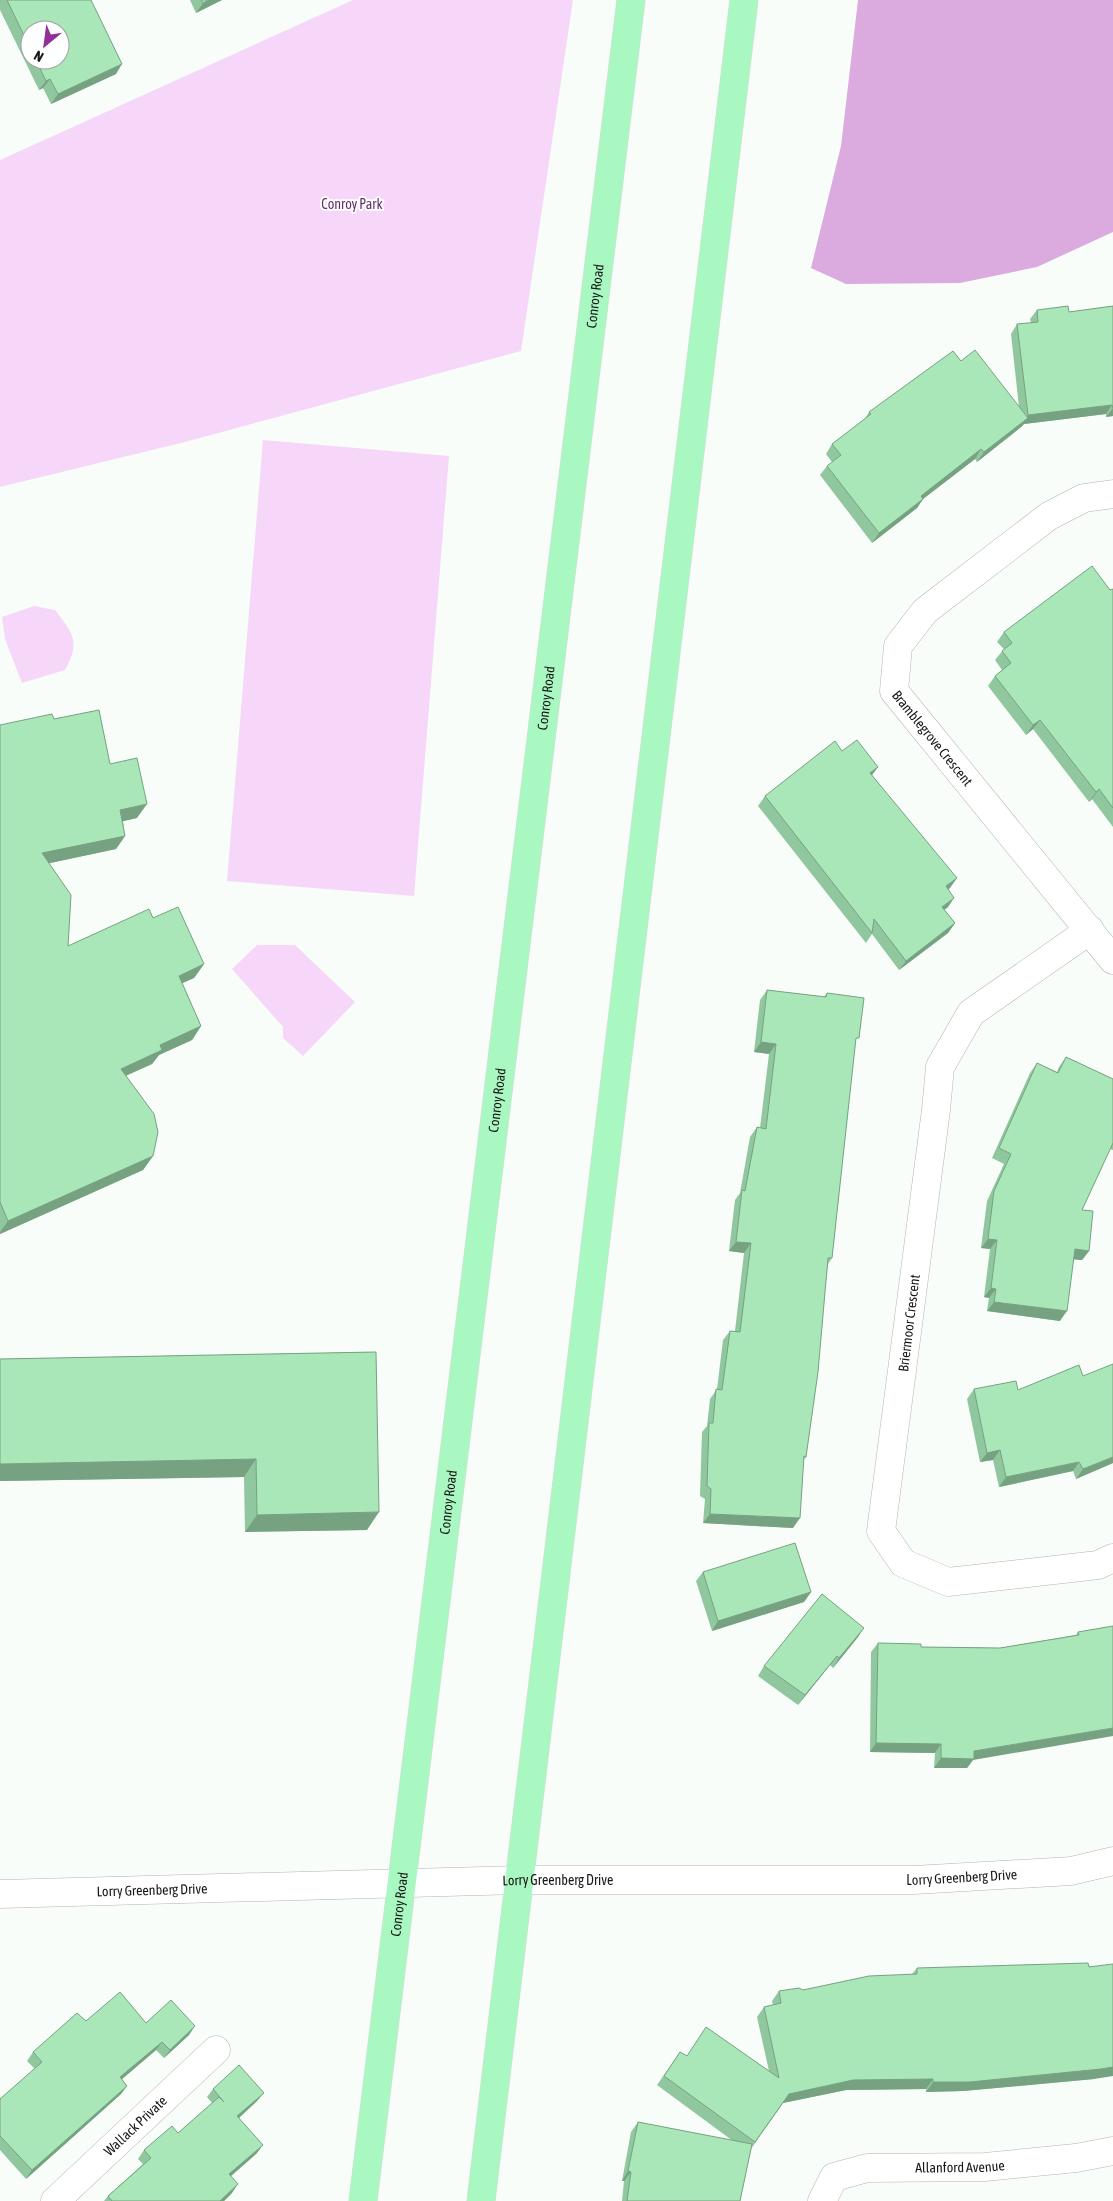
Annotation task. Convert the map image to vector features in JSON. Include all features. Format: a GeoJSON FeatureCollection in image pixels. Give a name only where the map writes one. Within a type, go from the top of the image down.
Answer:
{"type":"FeatureCollection","features":[{"type":"Feature","properties":{"kind":"main road","name":"Conroy Road"},"geometry":{"type":"LineString","coordinates":[[363,2201],[400,1883],[631,0]]}},
{"type":"Feature","properties":{"kind":"main road"},"geometry":{"type":"LineString","coordinates":[[481,2201],[744,0]]}},
{"type":"Feature","properties":{"kind":"street","name":"Bramblegrove Crescent"},"geometry":{"type":"LineString","coordinates":[[1113,494],[1084,498],[1049,516],[925,611],[898,646],[894,691],[1113,960]]}},
{"type":"Feature","properties":{"kind":"street","name":"Briermoor Crescent"},"geometry":{"type":"LineString","coordinates":[[1090,930],[971,1014],[940,1067],[882,1531],[903,1563],[948,1582],[1098,1565],[1113,1558]]}},
{"type":"Feature","properties":{"kind":"street","name":"Lorry Greenberg Drive"},"geometry":{"type":"LineString","coordinates":[[0,1894],[520,1880],[914,1880],[1071,1871],[1113,1861]]}},
{"type":"Feature","properties":{"kind":"street","name":"Wallack Private"},"geometry":{"type":"LineString","coordinates":[[55,2201],[216,2050]]}},
{"type":"Feature","properties":{"kind":"street","name":"Allanford Avenue"},"geometry":{"type":"LineString","coordinates":[[822,2201],[834,2177],[866,2168],[985,2167],[1076,2158],[1113,2151]]}},
{"type":"Feature","properties":{"kind":"green space","name":"Conroy Park"},"geometry":{"type":"Polygon","coordinates":[[[353,0],[573,0],[521,351],[185,442],[0,487],[0,160],[353,0]]]}},
{"type":"Feature","properties":{"kind":"green space"},"geometry":{"type":"Polygon","coordinates":[[[263,440],[449,456],[414,896],[227,881],[263,440]]]}},
{"type":"Feature","properties":{"kind":"green space"},"geometry":{"type":"Polygon","coordinates":[[[34,606],[55,610],[73,638],[73,652],[65,670],[22,683],[5,639],[2,617],[34,606]]]}},
{"type":"Feature","properties":{"kind":"green space"},"geometry":{"type":"Polygon","coordinates":[[[257,945],[295,945],[355,1002],[303,1056],[283,1038],[283,1027],[232,969],[257,945]]]}},
{"type":"Feature","properties":{"kind":"shaded area"},"geometry":{"type":"Polygon","coordinates":[[[858,0],[1113,0],[1113,232],[1037,267],[960,283],[846,284],[811,268],[841,146],[858,0]]]}},
{"type":"Feature","properties":{"kind":"building"},"geometry":{"type":"Polygon","coordinates":[[[7,0],[91,0],[122,64],[58,94],[50,79],[46,81],[41,70],[70,70],[70,20],[20,20],[20,27],[7,0]]]}},
{"type":"Feature","properties":{"kind":"building"},"geometry":{"type":"Polygon","coordinates":[[[1068,306],[1069,312],[1113,306],[1113,408],[1112,405],[1028,415],[1017,324],[1038,322],[1037,310],[1068,306]]]}},
{"type":"Feature","properties":{"kind":"building"},"geometry":{"type":"Polygon","coordinates":[[[975,350],[1028,418],[984,452],[981,449],[921,496],[923,499],[879,533],[827,466],[841,455],[832,444],[871,414],[869,412],[953,351],[961,361],[975,350]]]}},
{"type":"Feature","properties":{"kind":"building"},"geometry":{"type":"Polygon","coordinates":[[[1092,566],[1110,590],[1113,589],[1113,808],[1099,789],[1096,792],[1040,720],[1033,725],[995,676],[1011,663],[1002,651],[1012,643],[1004,632],[1092,566]]]}},
{"type":"Feature","properties":{"kind":"building"},"geometry":{"type":"Polygon","coordinates":[[[99,710],[110,764],[137,758],[147,804],[120,810],[125,836],[42,853],[71,895],[68,946],[149,909],[153,918],[178,907],[204,964],[179,976],[201,1026],[160,1045],[162,1050],[121,1069],[154,1114],[158,1132],[153,1156],[8,1221],[0,1202],[0,725],[52,714],[54,719],[99,710]]]}},
{"type":"Feature","properties":{"kind":"building"},"geometry":{"type":"Polygon","coordinates":[[[857,740],[878,767],[870,773],[957,878],[946,886],[954,898],[942,907],[955,923],[906,961],[874,919],[872,933],[765,796],[835,741],[842,751],[857,740]]]}},
{"type":"Feature","properties":{"kind":"building"},"geometry":{"type":"Polygon","coordinates":[[[767,990],[826,997],[827,993],[864,998],[859,1038],[856,1038],[832,1258],[828,1258],[818,1372],[806,1457],[804,1456],[800,1518],[710,1514],[711,1489],[707,1486],[709,1423],[713,1423],[716,1389],[722,1390],[730,1331],[740,1332],[751,1243],[736,1242],[742,1190],[745,1191],[757,1127],[766,1129],[776,1044],[761,1042],[767,990]]]}},
{"type":"Feature","properties":{"kind":"building"},"geometry":{"type":"Polygon","coordinates":[[[1066,1057],[1113,1079],[1113,1143],[1082,1210],[1093,1211],[1089,1251],[1075,1249],[1067,1311],[994,1302],[996,1289],[991,1288],[997,1240],[988,1239],[994,1191],[1011,1154],[999,1148],[1037,1063],[1058,1073],[1066,1057]]]}},
{"type":"Feature","properties":{"kind":"building"},"geometry":{"type":"Polygon","coordinates":[[[376,1352],[379,1512],[257,1515],[256,1459],[0,1464],[0,1359],[376,1352]]]}},
{"type":"Feature","properties":{"kind":"building"},"geometry":{"type":"Polygon","coordinates":[[[1113,1364],[1113,1457],[1083,1469],[1079,1462],[1006,1477],[1000,1450],[987,1453],[974,1389],[1016,1381],[1018,1390],[1079,1365],[1083,1376],[1113,1364]]]}},
{"type":"Feature","properties":{"kind":"building"},"geometry":{"type":"Polygon","coordinates":[[[795,1543],[811,1592],[718,1621],[703,1572],[795,1543]]]}},
{"type":"Feature","properties":{"kind":"building"},"geometry":{"type":"Polygon","coordinates":[[[822,1594],[864,1628],[839,1658],[837,1656],[805,1695],[764,1666],[822,1594]]]}},
{"type":"Feature","properties":{"kind":"building"},"geometry":{"type":"Polygon","coordinates":[[[1113,1626],[1113,1728],[974,1751],[974,1759],[941,1758],[941,1744],[876,1743],[878,1643],[921,1644],[921,1647],[1000,1648],[1079,1635],[1078,1632],[1113,1626]]]}},
{"type":"Feature","properties":{"kind":"building"},"geometry":{"type":"Polygon","coordinates":[[[1088,1963],[1089,1967],[1113,1964],[1113,2067],[970,2082],[933,2082],[933,2079],[853,2080],[789,2094],[755,2142],[664,2076],[680,2052],[687,2056],[706,2027],[779,2078],[764,2007],[781,2003],[779,1991],[799,1988],[803,1990],[869,1976],[917,1974],[917,1968],[1088,1963]]]}},
{"type":"Feature","properties":{"kind":"building"},"geometry":{"type":"Polygon","coordinates":[[[120,1992],[146,2023],[171,2000],[195,2026],[170,2050],[162,2042],[120,2077],[127,2086],[32,2170],[0,2136],[0,2099],[42,2062],[33,2052],[77,2013],[86,2021],[120,1992]]]}},
{"type":"Feature","properties":{"kind":"building"},"geometry":{"type":"Polygon","coordinates":[[[239,2065],[264,2093],[237,2116],[263,2145],[229,2174],[238,2184],[220,2201],[112,2201],[108,2196],[151,2158],[144,2150],[172,2126],[178,2133],[219,2097],[224,2102],[213,2089],[239,2065]]]}},
{"type":"Feature","properties":{"kind":"building"},"geometry":{"type":"Polygon","coordinates":[[[638,2122],[752,2144],[740,2201],[627,2201],[631,2172],[628,2171],[638,2122]]]}}]}
